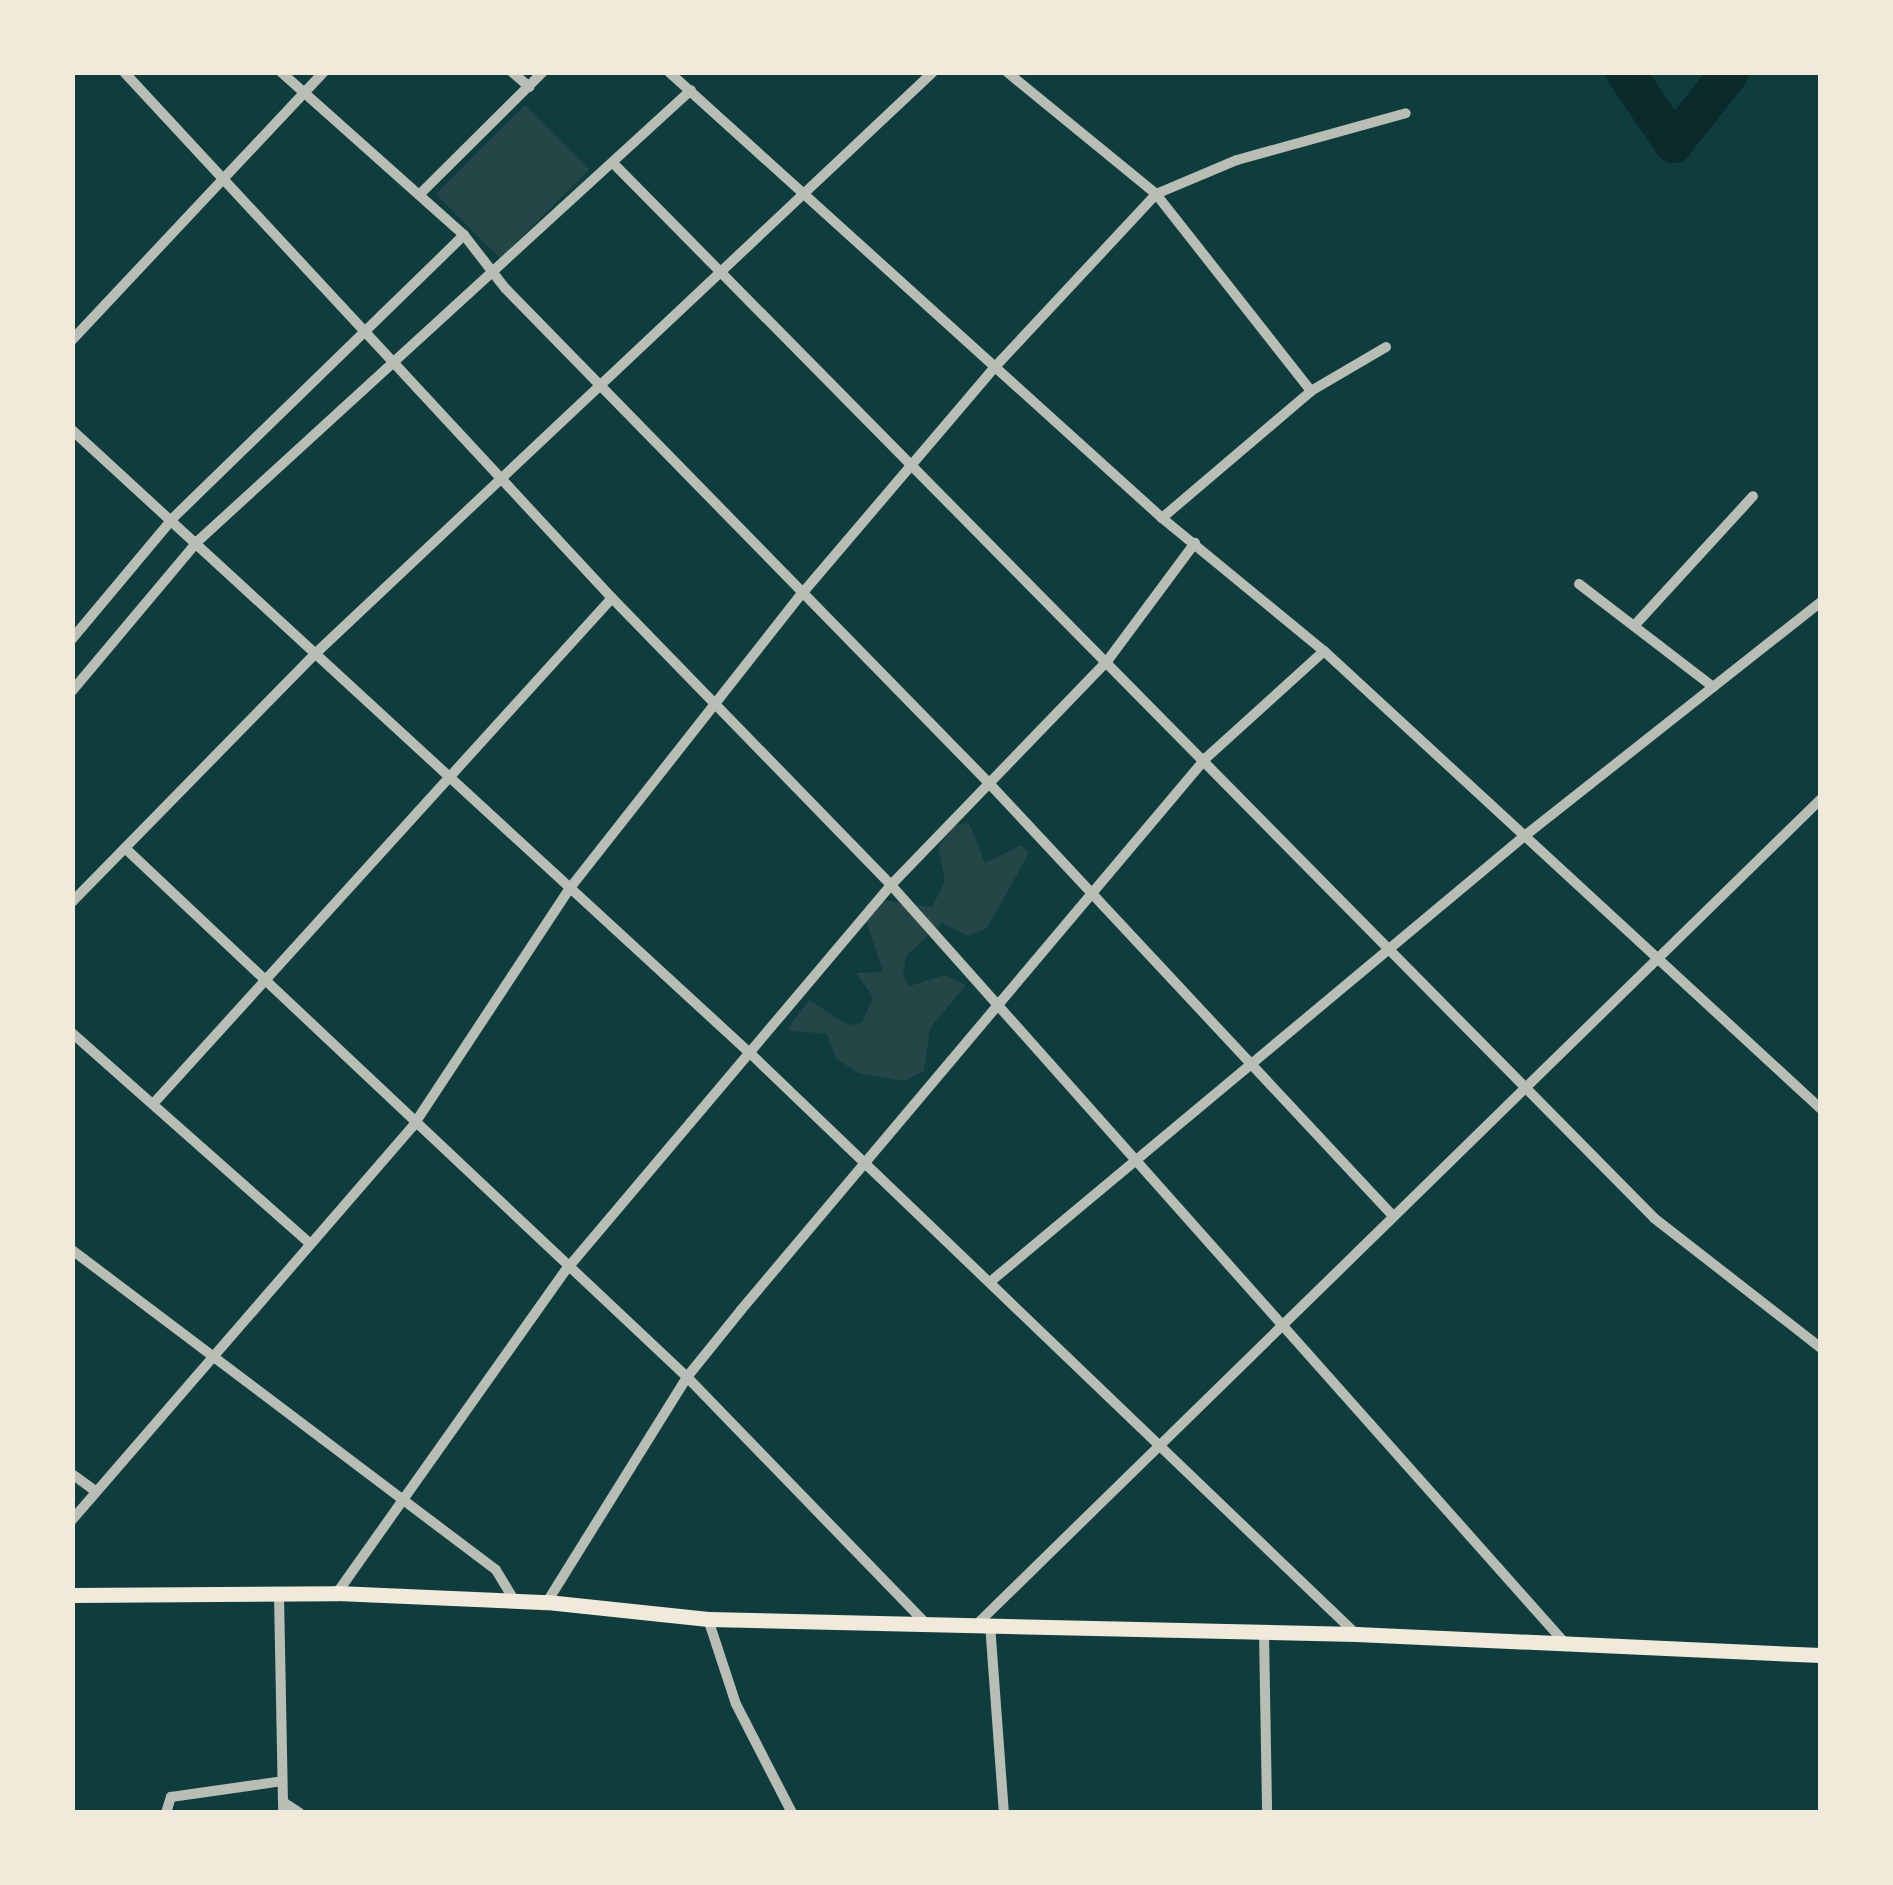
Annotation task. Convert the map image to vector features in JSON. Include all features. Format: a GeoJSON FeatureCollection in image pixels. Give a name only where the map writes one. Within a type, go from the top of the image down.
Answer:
{"type":"FeatureCollection","features":[{"type":"Feature","properties":{"kind":"main road"},"geometry":{"type":"LineString","coordinates":[[72,1595],[337,1593],[547,1602],[708,1619],[1356,1634],[1821,1655]]}},
{"type":"Feature","properties":{"kind":"street"},"geometry":{"type":"LineString","coordinates":[[124,72],[612,598],[891,885],[1565,1643]]}},
{"type":"Feature","properties":{"kind":"street"},"geometry":{"type":"LineString","coordinates":[[281,72],[422,192],[464,235],[601,388],[800,596],[986,780],[1088,895],[1392,1215]]}},
{"type":"Feature","properties":{"kind":"street"},"geometry":{"type":"LineString","coordinates":[[72,340],[324,72]]}},
{"type":"Feature","properties":{"kind":"street"},"geometry":{"type":"LineString","coordinates":[[512,72],[529,87]]}},
{"type":"Feature","properties":{"kind":"street"},"geometry":{"type":"LineString","coordinates":[[422,192],[543,72]]}},
{"type":"Feature","properties":{"kind":"street"},"geometry":{"type":"LineString","coordinates":[[669,72],[1162,518],[1324,651],[1821,1109]]}},
{"type":"Feature","properties":{"kind":"street"},"geometry":{"type":"LineString","coordinates":[[72,902],[316,653],[504,481],[933,72]]}},
{"type":"Feature","properties":{"kind":"street"},"geometry":{"type":"LineString","coordinates":[[1007,72],[1156,194],[1311,391]]}},
{"type":"Feature","properties":{"kind":"street"},"geometry":{"type":"LineString","coordinates":[[72,691],[198,541],[691,90]]}},
{"type":"Feature","properties":{"kind":"street"},"geometry":{"type":"LineString","coordinates":[[72,1520],[210,1354],[413,1126],[570,888],[800,596],[994,368],[1156,194],[1237,160],[1406,113]]}},
{"type":"Feature","properties":{"kind":"street"},"geometry":{"type":"LineString","coordinates":[[613,163],[910,470],[1206,758],[1654,1218],[1821,1348]]}},
{"type":"Feature","properties":{"kind":"street"},"geometry":{"type":"LineString","coordinates":[[72,640],[173,518],[464,235]]}},
{"type":"Feature","properties":{"kind":"street"},"geometry":{"type":"LineString","coordinates":[[1162,518],[1311,391],[1386,347]]}},
{"type":"Feature","properties":{"kind":"street"},"geometry":{"type":"LineString","coordinates":[[72,430],[752,1055],[1161,1442],[1356,1634]]}},
{"type":"Feature","properties":{"kind":"street"},"geometry":{"type":"LineString","coordinates":[[1634,626],[1753,496]]}},
{"type":"Feature","properties":{"kind":"street"},"geometry":{"type":"LineString","coordinates":[[337,1593],[566,1270],[891,885],[986,780],[1108,660],[1195,543]]}},
{"type":"Feature","properties":{"kind":"street"},"geometry":{"type":"LineString","coordinates":[[1579,584],[1713,687]]}},
{"type":"Feature","properties":{"kind":"street"},"geometry":{"type":"LineString","coordinates":[[153,1104],[612,598]]}},
{"type":"Feature","properties":{"kind":"street"},"geometry":{"type":"LineString","coordinates":[[991,1282],[1253,1067],[1389,947],[1821,602]]}},
{"type":"Feature","properties":{"kind":"street"},"geometry":{"type":"LineString","coordinates":[[547,1602],[687,1377],[994,1003],[1206,758],[1324,651]]}},
{"type":"Feature","properties":{"kind":"street"},"geometry":{"type":"LineString","coordinates":[[1004,1813],[983,1624],[1282,1320],[1821,799]]}},
{"type":"Feature","properties":{"kind":"street"},"geometry":{"type":"LineString","coordinates":[[125,848],[413,1126],[687,1377],[926,1624]]}},
{"type":"Feature","properties":{"kind":"street"},"geometry":{"type":"LineString","coordinates":[[72,1033],[309,1243]]}},
{"type":"Feature","properties":{"kind":"street"},"geometry":{"type":"LineString","coordinates":[[72,1250],[496,1570],[514,1600]]}},
{"type":"Feature","properties":{"kind":"street"},"geometry":{"type":"LineString","coordinates":[[72,1474],[94,1490]]}},
{"type":"Feature","properties":{"kind":"street"},"geometry":{"type":"LineString","coordinates":[[279,1595],[277,1782],[283,1807],[300,1813]]}},
{"type":"Feature","properties":{"kind":"street"},"geometry":{"type":"LineString","coordinates":[[708,1619],[736,1704],[792,1813]]}},
{"type":"Feature","properties":{"kind":"street"},"geometry":{"type":"LineString","coordinates":[[1264,1634],[1267,1813]]}},
{"type":"Feature","properties":{"kind":"street"},"geometry":{"type":"LineString","coordinates":[[166,1813],[171,1797],[277,1782]]}},
{"type":"Feature","properties":{"kind":"shaded area"},"geometry":{"type":"Polygon","coordinates":[[[525,105],[589,169],[500,258],[436,194],[525,105]]]}},
{"type":"Feature","properties":{"kind":"shaded area"},"geometry":{"type":"Polygon","coordinates":[[[969,823],[985,863],[1021,845],[1029,853],[987,928],[969,936],[942,923],[906,956],[903,976],[910,986],[944,975],[966,985],[930,1028],[924,1071],[904,1081],[858,1073],[836,1058],[827,1034],[787,1030],[809,1000],[848,1025],[862,1023],[873,997],[856,973],[883,972],[865,918],[883,900],[932,907],[945,881],[938,847],[954,825],[969,823]]]}},
{"type":"Feature","properties":{"kind":"waterway"},"geometry":{"type":"LineString","coordinates":[[1625,72],[1673,143],[1729,72]]}}]}
